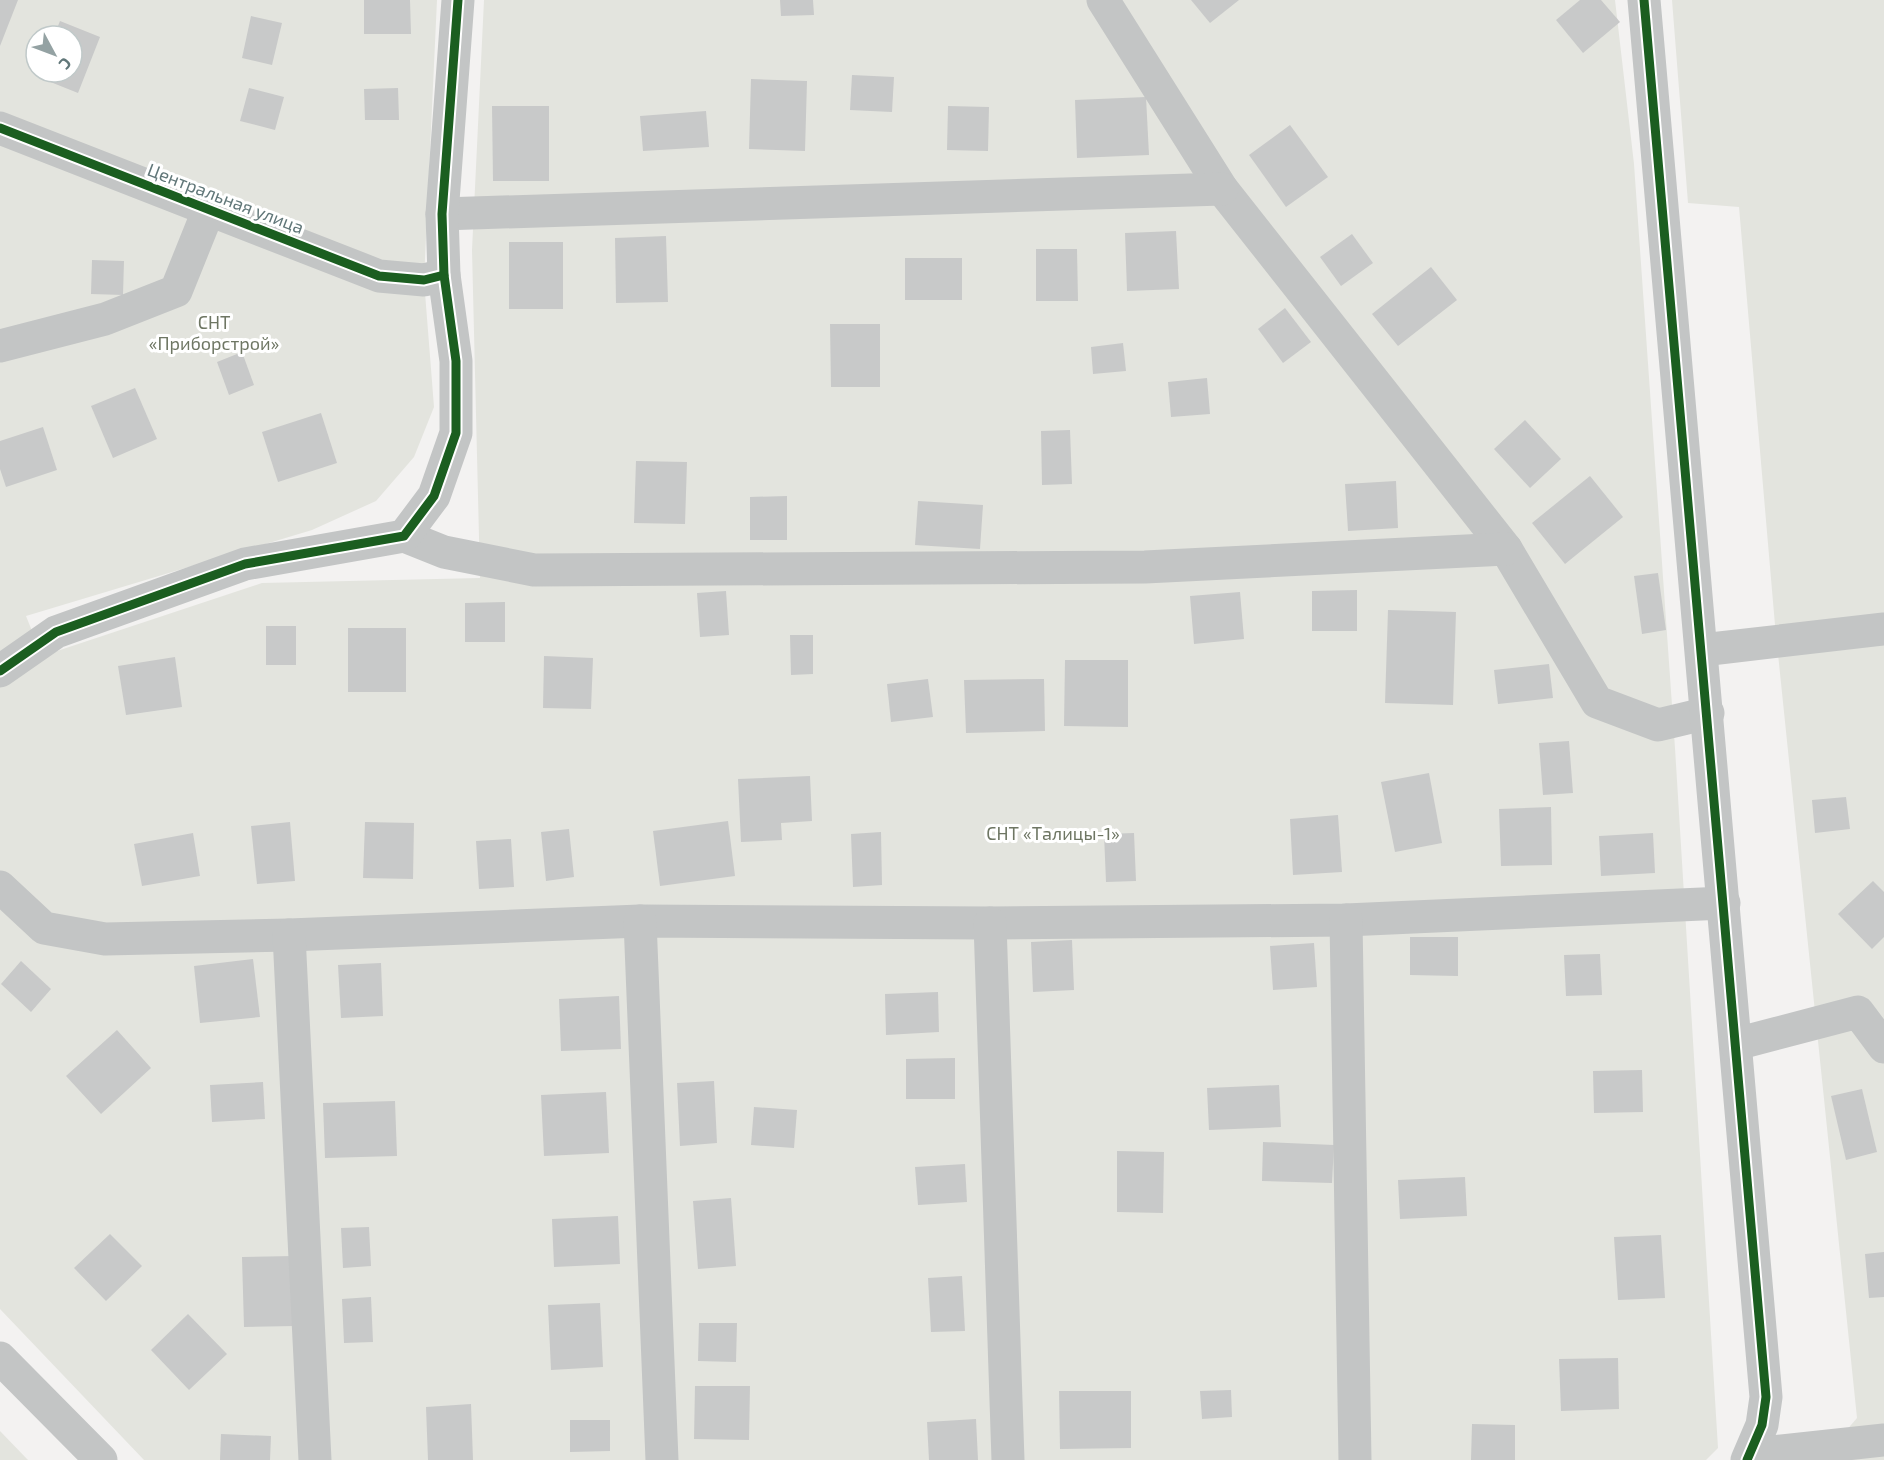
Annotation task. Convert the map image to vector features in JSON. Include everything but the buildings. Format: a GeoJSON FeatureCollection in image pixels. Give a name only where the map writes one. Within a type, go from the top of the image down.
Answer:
{"type":"FeatureCollection","features":[{"type":"Feature","properties":{"kind":"street"},"geometry":{"type":"LineString","coordinates":[[404,536],[434,496],[456,434],[456,361],[444,275],[442,214],[458,0]]}},
{"type":"Feature","properties":{"kind":"street"},"geometry":{"type":"LineString","coordinates":[[1103,0],[1222,189],[1506,549],[1598,702],[1658,725],[1708,713]]}},
{"type":"Feature","properties":{"kind":"street"},"geometry":{"type":"LineString","coordinates":[[1644,0],[1766,1397],[1762,1425],[1752,1458],[1884,1440]]}},
{"type":"Feature","properties":{"kind":"street","name":"Центральная улица"},"geometry":{"type":"LineString","coordinates":[[0,128],[379,276],[424,280],[444,275]]}},
{"type":"Feature","properties":{"kind":"street"},"geometry":{"type":"LineString","coordinates":[[442,214],[1222,189]]}},
{"type":"Feature","properties":{"kind":"street"},"geometry":{"type":"LineString","coordinates":[[0,346],[105,319],[176,291],[210,209]]}},
{"type":"Feature","properties":{"kind":"street"},"geometry":{"type":"LineString","coordinates":[[0,671],[56,632],[245,564],[404,536],[444,552],[534,570],[1145,567],[1506,549]]}},
{"type":"Feature","properties":{"kind":"street"},"geometry":{"type":"LineString","coordinates":[[1702,650],[1884,629]]}},
{"type":"Feature","properties":{"kind":"street"},"geometry":{"type":"LineString","coordinates":[[0,887],[44,928],[105,939],[289,935],[640,921],[990,923],[1347,920],[1724,903]]}},
{"type":"Feature","properties":{"kind":"street"},"geometry":{"type":"LineString","coordinates":[[1347,920],[1355,1460]]}},
{"type":"Feature","properties":{"kind":"street"},"geometry":{"type":"LineString","coordinates":[[640,921],[662,1460]]}},
{"type":"Feature","properties":{"kind":"street"},"geometry":{"type":"LineString","coordinates":[[990,923],[1008,1460]]}},
{"type":"Feature","properties":{"kind":"street"},"geometry":{"type":"LineString","coordinates":[[289,935],[315,1460]]}},
{"type":"Feature","properties":{"kind":"street"},"geometry":{"type":"LineString","coordinates":[[1736,1044],[1858,1012],[1884,1047]]}},
{"type":"Feature","properties":{"kind":"street"},"geometry":{"type":"LineString","coordinates":[[0,1358],[101,1460]]}},
{"type":"Feature","properties":{"kind":"green space","name":"СНТ «Талицы-1»"},"geometry":{"type":"Polygon","coordinates":[[[0,0],[437,0],[424,280],[434,407],[414,457],[376,501],[312,530],[26,616],[42,656],[262,583],[480,578],[472,250],[484,0],[1615,0],[1634,164],[1675,748],[1718,1448],[1706,1460],[144,1460],[0,1309],[0,0]]]}},
{"type":"Feature","properties":{"kind":"green space"},"geometry":{"type":"Polygon","coordinates":[[[1672,0],[1884,0],[1884,1460],[1821,1460],[1857,1418],[1775,625],[1739,207],[1688,203],[1672,0]]]}},
{"type":"Feature","properties":{"kind":"green space"},"geometry":{"type":"Polygon","coordinates":[[[0,1431],[28,1460],[0,1460],[0,1431]]]}},
{"type":"Feature","properties":{"kind":"cycle path"},"geometry":{"type":"LineString","coordinates":[[0,671],[56,632],[245,564],[404,536],[434,496],[456,433],[456,361],[444,275],[442,214],[458,0]]}},
{"type":"Feature","properties":{"kind":"cycle path"},"geometry":{"type":"LineString","coordinates":[[1644,0],[1766,1397],[1762,1425],[1747,1460]]}},
{"type":"Feature","properties":{"kind":"cycle path"},"geometry":{"type":"LineString","coordinates":[[0,128],[379,276],[424,280],[444,275]]}},
{"type":"Feature","properties":{"kind":"park label","name":"СНТ «Приборстрой»"},"geometry":{"type":"Point","coordinates":[214,332]}}]}
